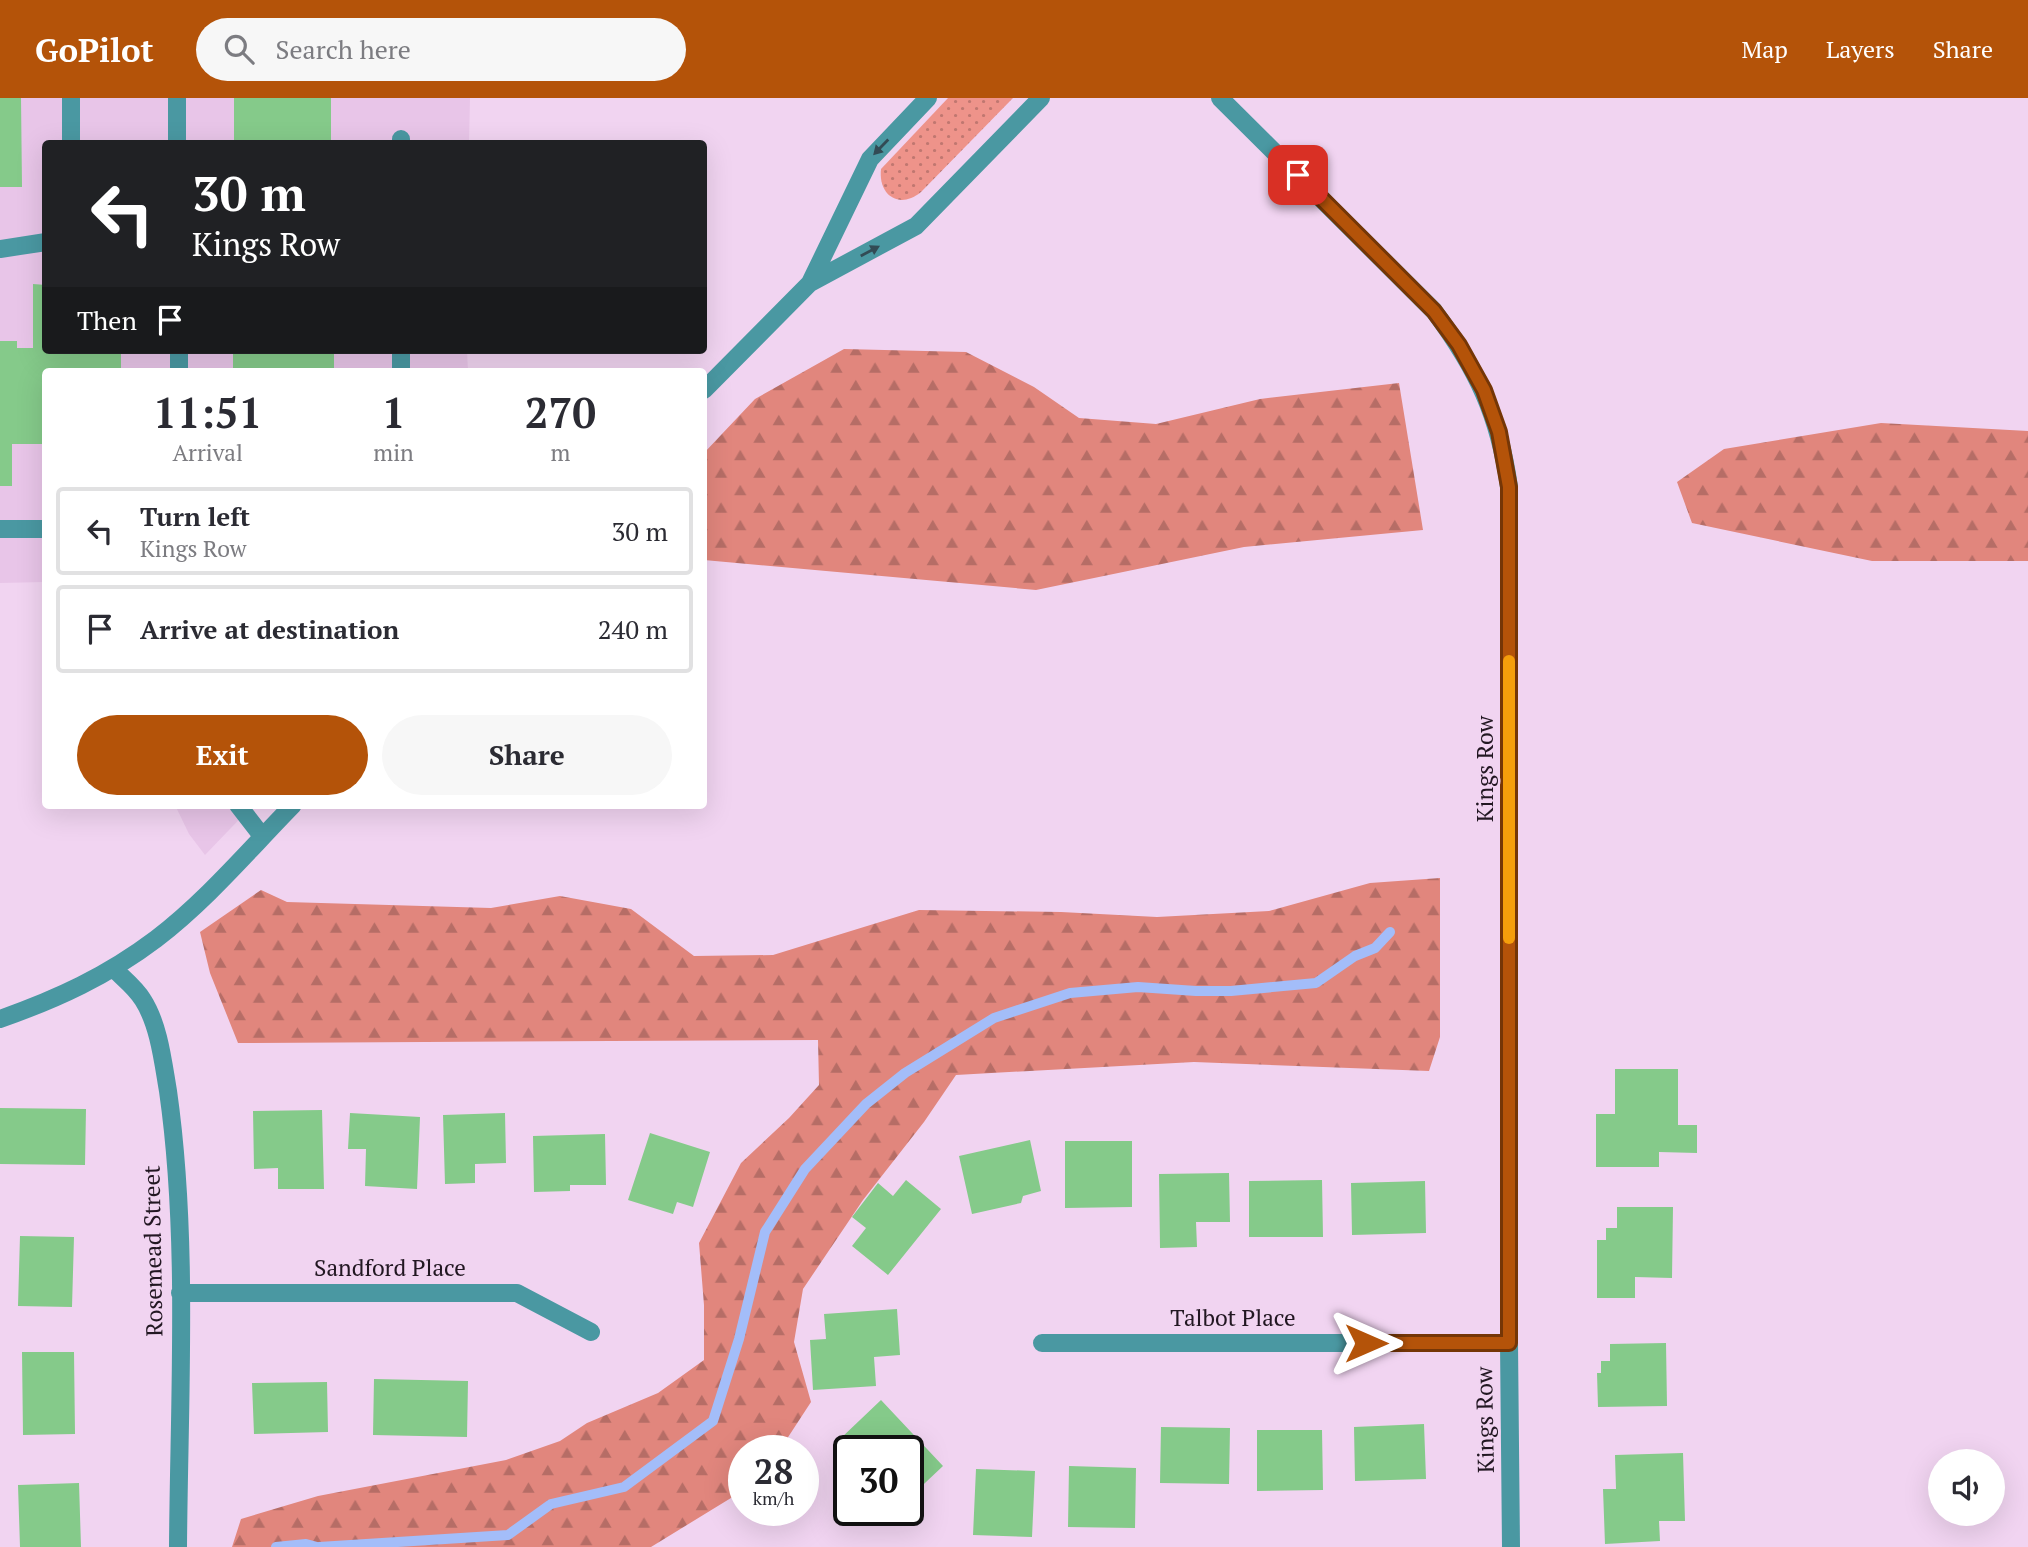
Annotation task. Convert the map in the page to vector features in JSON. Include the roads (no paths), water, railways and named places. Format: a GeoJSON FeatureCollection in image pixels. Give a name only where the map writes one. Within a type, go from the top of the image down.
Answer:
{"type":"FeatureCollection","features":[{"type":"Feature","properties":{"kind":"street"},"geometry":{"type":"LineString","coordinates":[[71,98],[71,140]]}},
{"type":"Feature","properties":{"kind":"street"},"geometry":{"type":"LineString","coordinates":[[177,98],[177,140]]}},
{"type":"Feature","properties":{"kind":"street"},"geometry":{"type":"LineString","coordinates":[[810,283],[870,159],[928,98]]}},
{"type":"Feature","properties":{"kind":"street"},"geometry":{"type":"LineString","coordinates":[[707,387],[810,283],[916,226],[1041,98]]}},
{"type":"Feature","properties":{"kind":"street","name":"Kings Row"},"geometry":{"type":"LineString","coordinates":[[1220,98],[1434,311],[1459,345],[1484,390],[1504,456],[1509,487],[1511,1547]]}},
{"type":"Feature","properties":{"kind":"street"},"geometry":{"type":"LineString","coordinates":[[0,249],[42,243]]}},
{"type":"Feature","properties":{"kind":"street"},"geometry":{"type":"LineString","coordinates":[[0,529],[42,529]]}},
{"type":"Feature","properties":{"kind":"street"},"geometry":{"type":"LineString","coordinates":[[241,809],[262,836]]}},
{"type":"Feature","properties":{"kind":"street"},"geometry":{"type":"LineString","coordinates":[[0,1019],[51,1001],[114,969],[158,938],[200,900],[289,809]]}},
{"type":"Feature","properties":{"kind":"street","name":"Rosemead Street"},"geometry":{"type":"LineString","coordinates":[[114,969],[143,999],[154,1026],[165,1073],[177,1177],[180,1293],[178,1547]]}},
{"type":"Feature","properties":{"kind":"street","name":"Sandford Place"},"geometry":{"type":"LineString","coordinates":[[180,1293],[517,1293],[591,1332]]}},
{"type":"Feature","properties":{"kind":"street","name":"Talbot Place"},"geometry":{"type":"LineString","coordinates":[[1042,1343],[1509,1343]]}},
{"type":"Feature","properties":{"kind":"waterway"},"geometry":{"type":"LineString","coordinates":[[319,1547],[508,1535],[551,1504],[624,1487],[713,1421],[739,1339],[765,1232],[805,1169],[866,1104],[905,1073],[994,1018],[1070,993],[1138,987],[1231,991],[1316,983],[1355,956],[1375,948],[1390,932]]}},
{"type":"Feature","properties":{"kind":"waterway"},"geometry":{"type":"LineString","coordinates":[[276,1547],[306,1544],[317,1547]]}}]}
